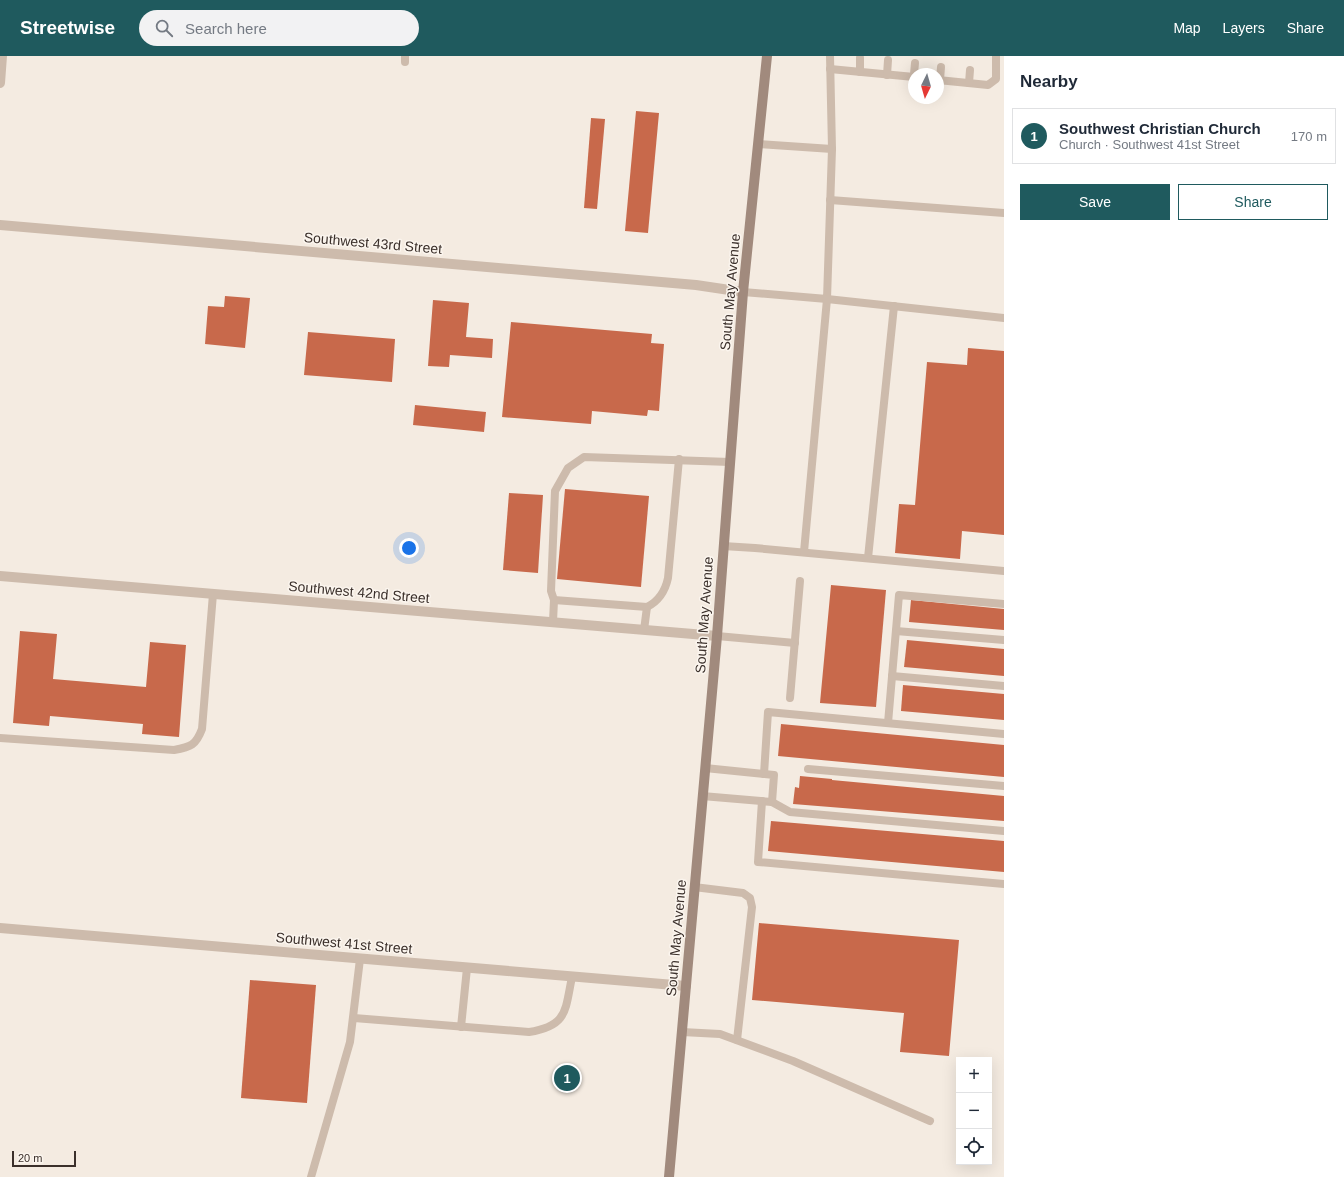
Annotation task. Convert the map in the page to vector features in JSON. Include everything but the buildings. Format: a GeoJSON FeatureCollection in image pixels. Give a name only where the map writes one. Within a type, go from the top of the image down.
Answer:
{"type":"FeatureCollection","features":[{"type":"Feature","properties":{"kind":"main road","name":"South May Avenue"},"geometry":{"type":"LineString","coordinates":[[669,1177],[717,636],[743,292],[767,56]]}},
{"type":"Feature","properties":{"kind":"street"},"geometry":{"type":"LineString","coordinates":[[0,83],[2,56]]}},
{"type":"Feature","properties":{"kind":"street","name":"Southwest 43rd Street"},"geometry":{"type":"LineString","coordinates":[[0,225],[696,285],[743,292]]}},
{"type":"Feature","properties":{"kind":"street","name":"Southwest 42nd Street"},"geometry":{"type":"LineString","coordinates":[[0,576],[717,636]]}},
{"type":"Feature","properties":{"kind":"street","name":"Southwest 41st Street"},"geometry":{"type":"LineString","coordinates":[[0,928],[686,986]]}},
{"type":"Feature","properties":{"kind":"lane"},"geometry":{"type":"LineString","coordinates":[[804,552],[827,298],[832,149],[830,56]]}},
{"type":"Feature","properties":{"kind":"lane"},"geometry":{"type":"LineString","coordinates":[[944,80],[988,85],[996,79],[996,56]]}},
{"type":"Feature","properties":{"kind":"lane"},"geometry":{"type":"LineString","coordinates":[[860,58],[860,72]]}},
{"type":"Feature","properties":{"kind":"lane"},"geometry":{"type":"LineString","coordinates":[[887,74],[888,60]]}},
{"type":"Feature","properties":{"kind":"lane"},"geometry":{"type":"LineString","coordinates":[[914,63],[914,68]]}},
{"type":"Feature","properties":{"kind":"lane"},"geometry":{"type":"LineString","coordinates":[[830,69],[908,76]]}},
{"type":"Feature","properties":{"kind":"lane"},"geometry":{"type":"LineString","coordinates":[[969,83],[970,70]]}},
{"type":"Feature","properties":{"kind":"lane"},"geometry":{"type":"LineString","coordinates":[[758,144],[832,149]]}},
{"type":"Feature","properties":{"kind":"lane"},"geometry":{"type":"LineString","coordinates":[[830,200],[1004,213]]}},
{"type":"Feature","properties":{"kind":"lane"},"geometry":{"type":"LineString","coordinates":[[743,292],[827,298],[1004,318]]}},
{"type":"Feature","properties":{"kind":"lane"},"geometry":{"type":"LineString","coordinates":[[868,558],[894,306]]}},
{"type":"Feature","properties":{"kind":"lane"},"geometry":{"type":"LineString","coordinates":[[553,622],[554,600],[551,591],[555,490],[568,468],[584,457],[679,459],[730,462]]}},
{"type":"Feature","properties":{"kind":"lane"},"geometry":{"type":"LineString","coordinates":[[554,600],[647,607],[654,603],[666,590],[679,459]]}},
{"type":"Feature","properties":{"kind":"lane"},"geometry":{"type":"LineString","coordinates":[[723,546],[804,552],[1004,571]]}},
{"type":"Feature","properties":{"kind":"lane"},"geometry":{"type":"LineString","coordinates":[[790,698],[800,581]]}},
{"type":"Feature","properties":{"kind":"lane"},"geometry":{"type":"LineString","coordinates":[[0,738],[174,750],[188,748],[198,740],[202,729],[213,594]]}},
{"type":"Feature","properties":{"kind":"lane"},"geometry":{"type":"LineString","coordinates":[[888,723],[898,595],[1004,604]]}},
{"type":"Feature","properties":{"kind":"lane"},"geometry":{"type":"LineString","coordinates":[[644,630],[647,607]]}},
{"type":"Feature","properties":{"kind":"lane"},"geometry":{"type":"LineString","coordinates":[[896,631],[1004,640]]}},
{"type":"Feature","properties":{"kind":"lane"},"geometry":{"type":"LineString","coordinates":[[717,636],[795,643]]}},
{"type":"Feature","properties":{"kind":"lane"},"geometry":{"type":"LineString","coordinates":[[892,676],[1004,686]]}},
{"type":"Feature","properties":{"kind":"lane"},"geometry":{"type":"LineString","coordinates":[[764,774],[768,712],[1004,734]]}},
{"type":"Feature","properties":{"kind":"lane"},"geometry":{"type":"LineString","coordinates":[[705,768],[774,774],[772,802]]}},
{"type":"Feature","properties":{"kind":"lane"},"geometry":{"type":"LineString","coordinates":[[808,769],[1004,786]]}},
{"type":"Feature","properties":{"kind":"lane"},"geometry":{"type":"LineString","coordinates":[[702,796],[772,802],[790,812],[1004,831]]}},
{"type":"Feature","properties":{"kind":"lane"},"geometry":{"type":"LineString","coordinates":[[762,801],[758,862],[1004,884]]}},
{"type":"Feature","properties":{"kind":"lane"},"geometry":{"type":"LineString","coordinates":[[694,887],[743,893],[750,898],[752,907],[749,942],[737,1040]]}},
{"type":"Feature","properties":{"kind":"lane"},"geometry":{"type":"LineString","coordinates":[[311,1177],[350,1042],[360,959]]}},
{"type":"Feature","properties":{"kind":"lane"},"geometry":{"type":"LineString","coordinates":[[461,1027],[467,968]]}},
{"type":"Feature","properties":{"kind":"lane"},"geometry":{"type":"LineString","coordinates":[[354,1018],[529,1032],[541,1030],[553,1025],[564,1014],[572,977]]}},
{"type":"Feature","properties":{"kind":"lane"},"geometry":{"type":"LineString","coordinates":[[682,1032],[720,1034],[737,1040],[800,1064],[930,1121]]}},
{"type":"Feature","properties":{"kind":"place","name":"Southwest Christian Church"},"geometry":{"type":"Point","coordinates":[567,1078]}}]}
